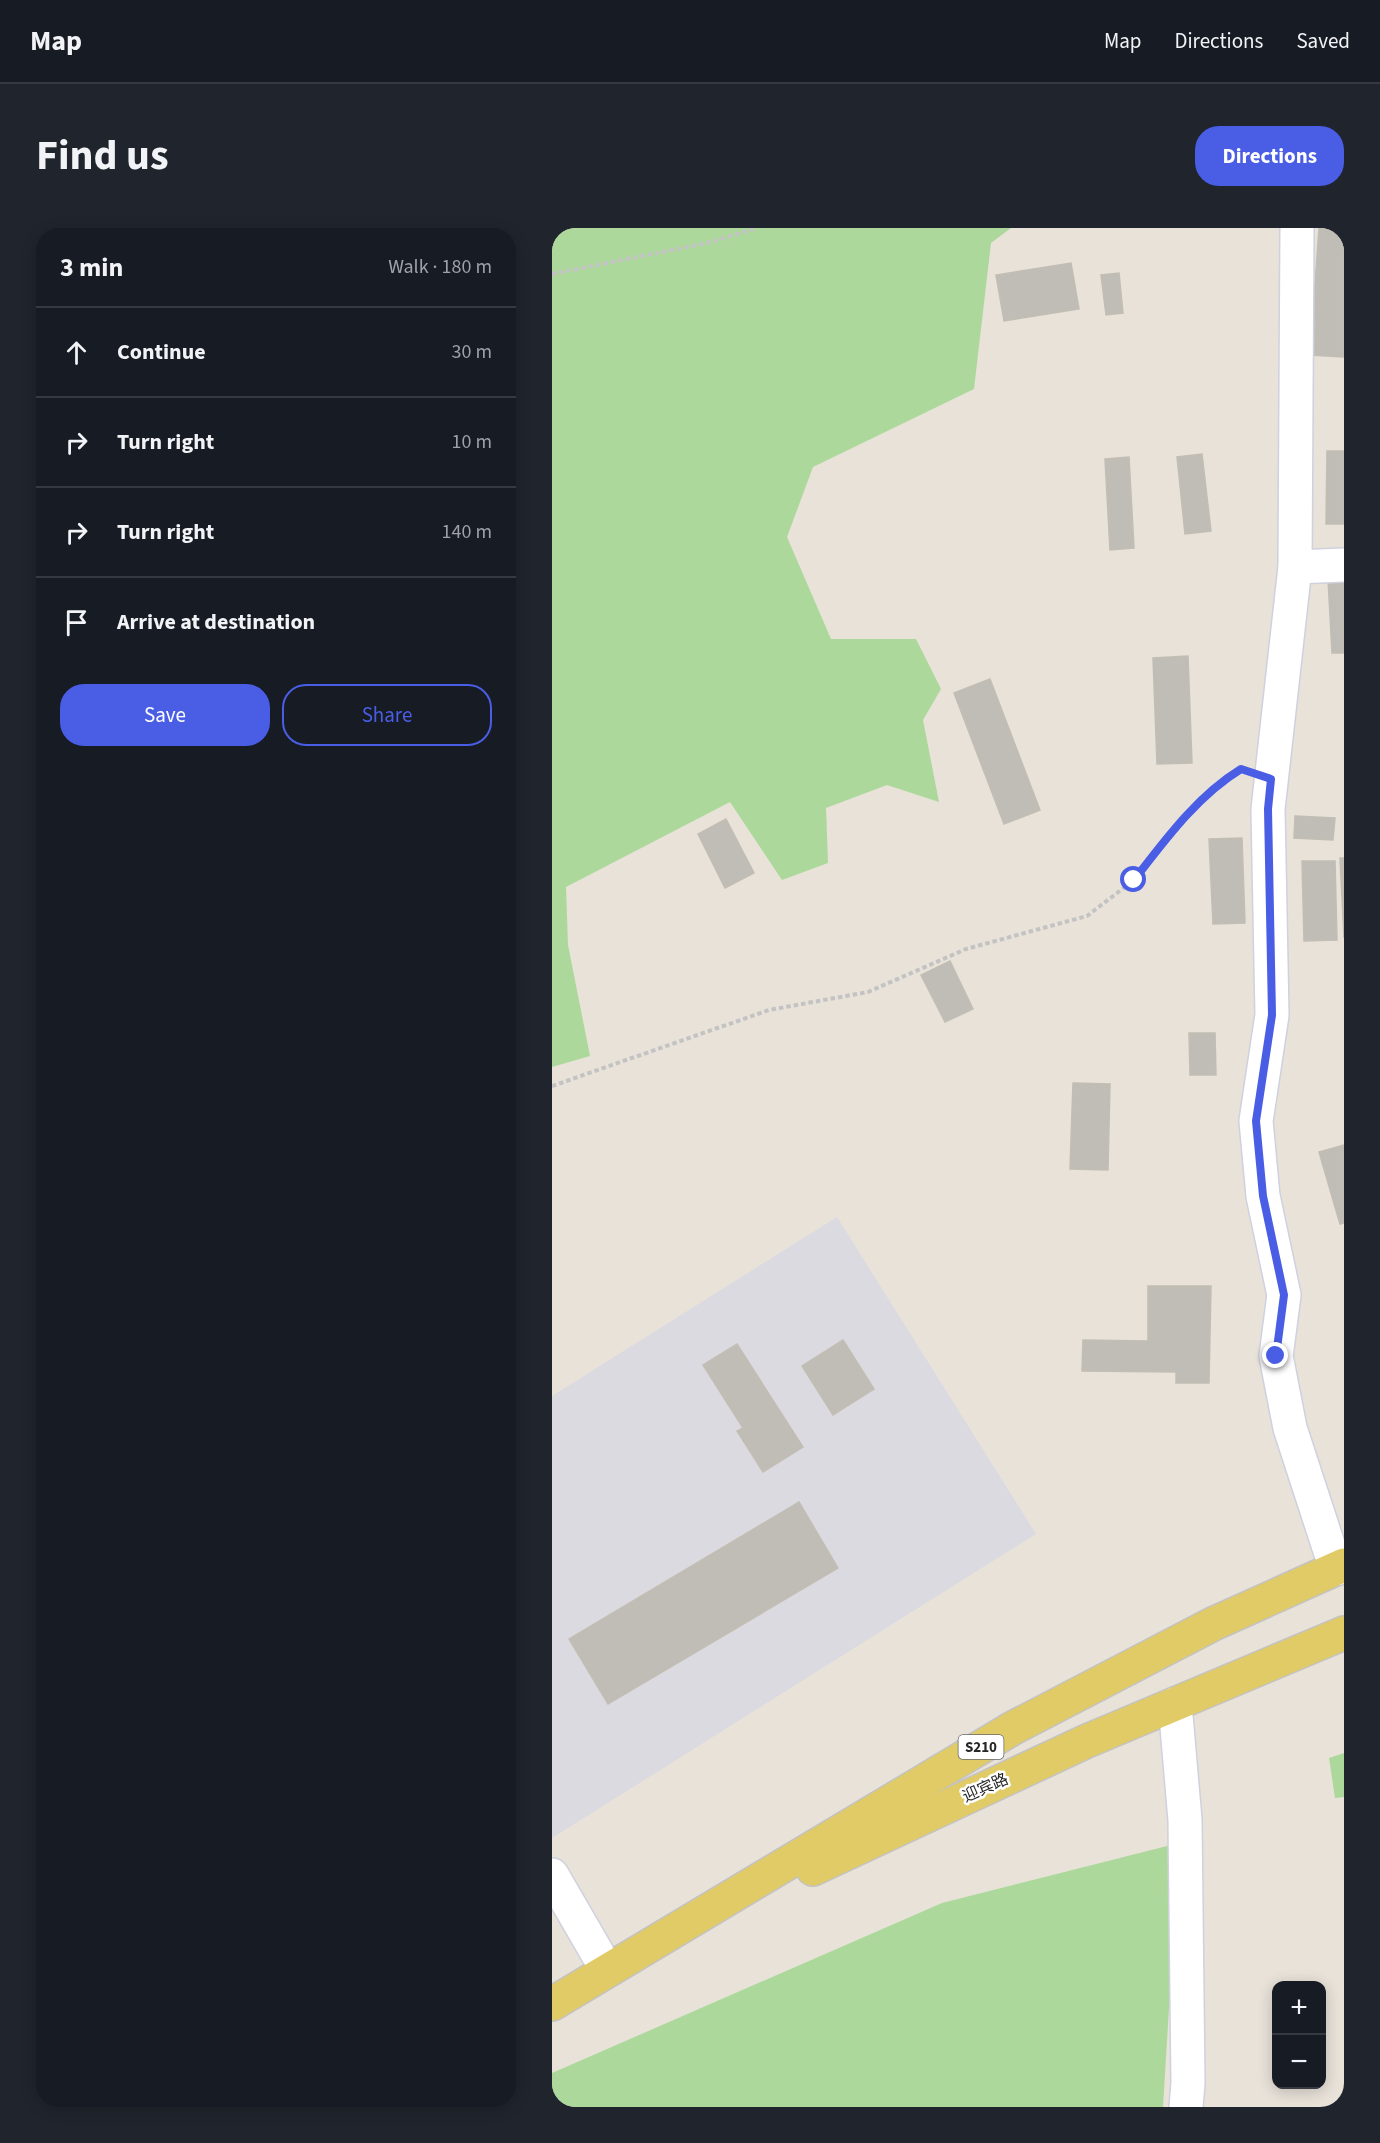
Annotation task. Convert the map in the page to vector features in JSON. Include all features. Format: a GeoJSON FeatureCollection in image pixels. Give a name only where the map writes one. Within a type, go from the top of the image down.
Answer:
{"type":"FeatureCollection","features":[{"type":"Feature","properties":{"kind":"main road","name":"S210"},"geometry":{"type":"LineString","coordinates":[[552,2004],[1013,1728],[1213,1624],[1340,1567]]}},
{"type":"Feature","properties":{"kind":"main road","name":"迎宾路"},"geometry":{"type":"LineString","coordinates":[[620,1962],[949,1804],[1175,1704],[1344,1633]]}},
{"type":"Feature","properties":{"kind":"lane"},"geometry":{"type":"LineString","coordinates":[[1297,228],[1295,567],[1268,809],[1272,1015],[1256,1121],[1263,1196],[1284,1295],[1276,1356],[1290,1428],[1340,1567]]}},
{"type":"Feature","properties":{"kind":"lane"},"geometry":{"type":"LineString","coordinates":[[1295,567],[1344,565]]}},
{"type":"Feature","properties":{"kind":"lane"},"geometry":{"type":"LineString","coordinates":[[1175,1704],[1185,1820],[1188,2071],[1186,2107]]}},
{"type":"Feature","properties":{"kind":"lane"},"geometry":{"type":"LineString","coordinates":[[552,1875],[620,1962]]}},
{"type":"Feature","properties":{"kind":"path"},"geometry":{"type":"LineString","coordinates":[[552,274],[707,243],[758,228]]}},
{"type":"Feature","properties":{"kind":"path"},"geometry":{"type":"LineString","coordinates":[[552,1086],[769,1010],[868,993],[966,949],[1087,916],[1134,880],[1163,842],[1220,782],[1241,769],[1271,779]]}},
{"type":"Feature","properties":{"kind":"shaded area"},"geometry":{"type":"Polygon","coordinates":[[[837,1217],[1036,1534],[552,1838],[552,1396],[837,1217]]]}},
{"type":"Feature","properties":{"kind":"green space"},"geometry":{"type":"Polygon","coordinates":[[[552,228],[1011,228],[991,243],[974,389],[813,467],[787,537],[831,639],[916,639],[941,689],[923,720],[939,802],[887,785],[826,808],[828,863],[782,880],[730,802],[566,887],[568,945],[590,1056],[552,1067],[552,228]]]}},
{"type":"Feature","properties":{"kind":"green space"},"geometry":{"type":"Polygon","coordinates":[[[1344,1753],[1344,1797],[1335,1798],[1329,1758],[1344,1753]]]}},
{"type":"Feature","properties":{"kind":"green space"},"geometry":{"type":"Polygon","coordinates":[[[1179,1843],[1163,2107],[552,2107],[552,2073],[942,1903],[1179,1843]]]}},
{"type":"Feature","properties":{"kind":"building"},"geometry":{"type":"Polygon","coordinates":[[[1319,228],[1344,228],[1344,357],[1310,355],[1319,228]]]}},
{"type":"Feature","properties":{"kind":"building"},"geometry":{"type":"Polygon","coordinates":[[[1071,263],[1079,309],[1004,321],[996,275],[1071,263]]]}},
{"type":"Feature","properties":{"kind":"building"},"geometry":{"type":"Polygon","coordinates":[[[1119,273],[1123,313],[1106,315],[1101,275],[1119,273]]]}},
{"type":"Feature","properties":{"kind":"building"},"geometry":{"type":"Polygon","coordinates":[[[1327,451],[1344,451],[1344,524],[1326,524],[1327,451]]]}},
{"type":"Feature","properties":{"kind":"building"},"geometry":{"type":"Polygon","coordinates":[[[1202,454],[1211,531],[1185,534],[1177,457],[1202,454]]]}},
{"type":"Feature","properties":{"kind":"building"},"geometry":{"type":"Polygon","coordinates":[[[1129,457],[1134,548],[1110,550],[1105,459],[1129,457]]]}},
{"type":"Feature","properties":{"kind":"building"},"geometry":{"type":"Polygon","coordinates":[[[1344,578],[1344,653],[1332,653],[1328,579],[1344,578]]]}},
{"type":"Feature","properties":{"kind":"building"},"geometry":{"type":"Polygon","coordinates":[[[1188,656],[1192,763],[1157,764],[1153,658],[1188,656]]]}},
{"type":"Feature","properties":{"kind":"building"},"geometry":{"type":"Polygon","coordinates":[[[990,679],[1040,810],[1004,824],[954,693],[990,679]]]}},
{"type":"Feature","properties":{"kind":"building"},"geometry":{"type":"Polygon","coordinates":[[[1295,816],[1335,818],[1333,840],[1294,838],[1295,816]]]}},
{"type":"Feature","properties":{"kind":"building"},"geometry":{"type":"Polygon","coordinates":[[[726,819],[754,873],[725,888],[698,834],[726,819]]]}},
{"type":"Feature","properties":{"kind":"building"},"geometry":{"type":"Polygon","coordinates":[[[1242,838],[1245,923],[1213,924],[1209,839],[1242,838]]]}},
{"type":"Feature","properties":{"kind":"building"},"geometry":{"type":"Polygon","coordinates":[[[1340,858],[1344,858],[1344,938],[1340,858]]]}},
{"type":"Feature","properties":{"kind":"building"},"geometry":{"type":"Polygon","coordinates":[[[1302,861],[1335,861],[1337,940],[1304,941],[1302,861]]]}},
{"type":"Feature","properties":{"kind":"building"},"geometry":{"type":"Polygon","coordinates":[[[950,961],[973,1009],[945,1022],[921,975],[950,961]]]}},
{"type":"Feature","properties":{"kind":"building"},"geometry":{"type":"Polygon","coordinates":[[[1189,1033],[1215,1033],[1216,1075],[1190,1075],[1189,1033]]]}},
{"type":"Feature","properties":{"kind":"building"},"geometry":{"type":"Polygon","coordinates":[[[1073,1083],[1110,1084],[1108,1170],[1070,1169],[1073,1083]]]}},
{"type":"Feature","properties":{"kind":"building"},"geometry":{"type":"Polygon","coordinates":[[[1344,1145],[1344,1223],[1340,1224],[1319,1152],[1344,1145]]]}},
{"type":"Feature","properties":{"kind":"building"},"geometry":{"type":"Polygon","coordinates":[[[1148,1286],[1211,1286],[1209,1383],[1176,1383],[1176,1372],[1082,1371],[1083,1340],[1148,1341],[1148,1286]]]}},
{"type":"Feature","properties":{"kind":"building"},"geometry":{"type":"Polygon","coordinates":[[[843,1340],[874,1389],[833,1415],[802,1366],[843,1340]]]}},
{"type":"Feature","properties":{"kind":"building"},"geometry":{"type":"Polygon","coordinates":[[[737,1344],[803,1447],[763,1472],[737,1431],[743,1428],[703,1365],[737,1344]]]}},
{"type":"Feature","properties":{"kind":"building"},"geometry":{"type":"Polygon","coordinates":[[[799,1502],[838,1568],[608,1704],[569,1639],[799,1502]]]}},
{"type":"Feature","properties":{"kind":"route"},"geometry":{"type":"LineString","coordinates":[[1134,880],[1163,842],[1220,782],[1241,769],[1271,779],[1268,809],[1272,1015],[1256,1121],[1263,1196],[1284,1295],[1276,1356]]}}]}
